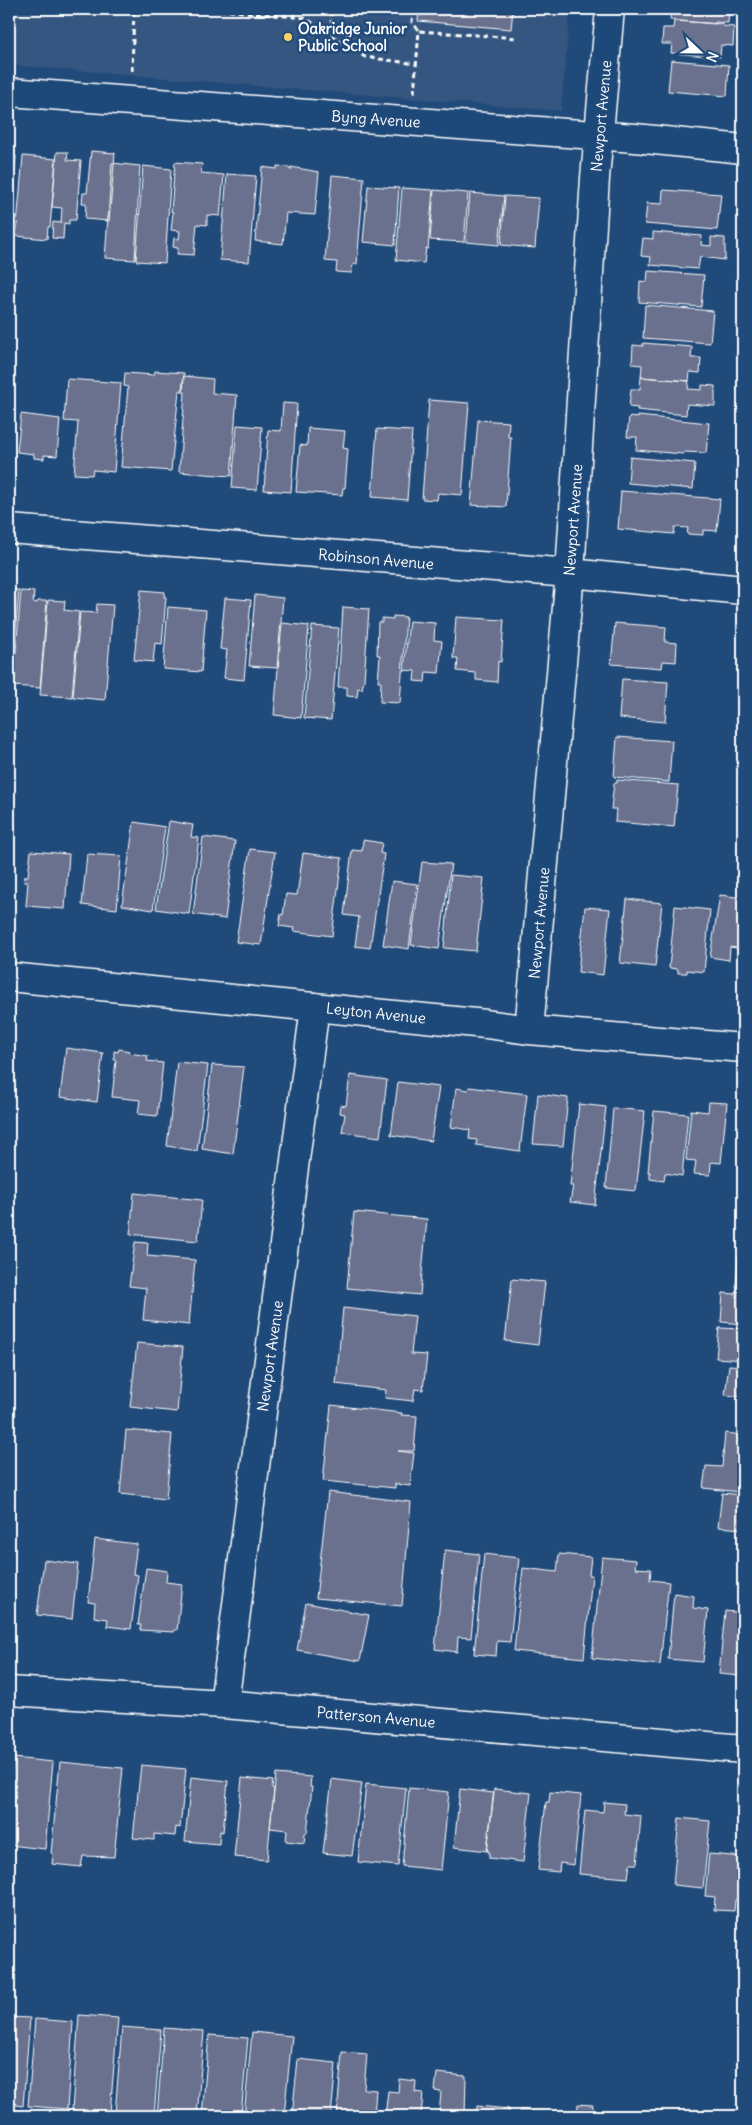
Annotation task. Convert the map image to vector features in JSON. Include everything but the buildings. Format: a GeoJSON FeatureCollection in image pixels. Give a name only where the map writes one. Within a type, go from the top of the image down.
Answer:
{"type":"FeatureCollection","features":[{"type":"Feature","properties":{"kind":"street","name":"Newport Avenue"},"geometry":{"type":"LineString","coordinates":[[529,1030],[570,573],[595,178],[610,9]]}},
{"type":"Feature","properties":{"kind":"street","name":"Byng Avenue"},"geometry":{"type":"LineString","coordinates":[[9,92],[600,136],[743,149]]}},
{"type":"Feature","properties":{"kind":"street","name":"Robinson Avenue"},"geometry":{"type":"LineString","coordinates":[[9,529],[570,573],[743,590]]}},
{"type":"Feature","properties":{"kind":"street","name":"Leyton Avenue"},"geometry":{"type":"LineString","coordinates":[[9,977],[529,1030],[743,1048]]}},
{"type":"Feature","properties":{"kind":"street","name":"Newport Avenue"},"geometry":{"type":"LineString","coordinates":[[224,1704],[315,1008]]}},
{"type":"Feature","properties":{"kind":"street","name":"Patterson Avenue"},"geometry":{"type":"LineString","coordinates":[[9,1691],[224,1704],[743,1749]]}},
{"type":"Feature","properties":{"kind":"path"},"geometry":{"type":"LineString","coordinates":[[132,73],[134,9]]}},
{"type":"Feature","properties":{"kind":"path"},"geometry":{"type":"LineString","coordinates":[[211,9],[305,18],[365,57],[416,64]]}},
{"type":"Feature","properties":{"kind":"path"},"geometry":{"type":"LineString","coordinates":[[294,17],[295,9]]}},
{"type":"Feature","properties":{"kind":"path"},"geometry":{"type":"LineString","coordinates":[[413,9],[412,22],[419,31],[414,96]]}},
{"type":"Feature","properties":{"kind":"path"},"geometry":{"type":"LineString","coordinates":[[331,10],[332,35]]}},
{"type":"Feature","properties":{"kind":"path"},"geometry":{"type":"LineString","coordinates":[[419,31],[518,38]]}},
{"type":"Feature","properties":{"kind":"shaded area","name":"Oakridge Junior Public School"},"geometry":{"type":"Polygon","coordinates":[[[9,9],[570,9],[561,111],[9,65],[9,9]]]}},
{"type":"Feature","properties":{"kind":"place","name":"Oakridge Junior Public School"},"geometry":{"type":"Point","coordinates":[288,37]}}]}
